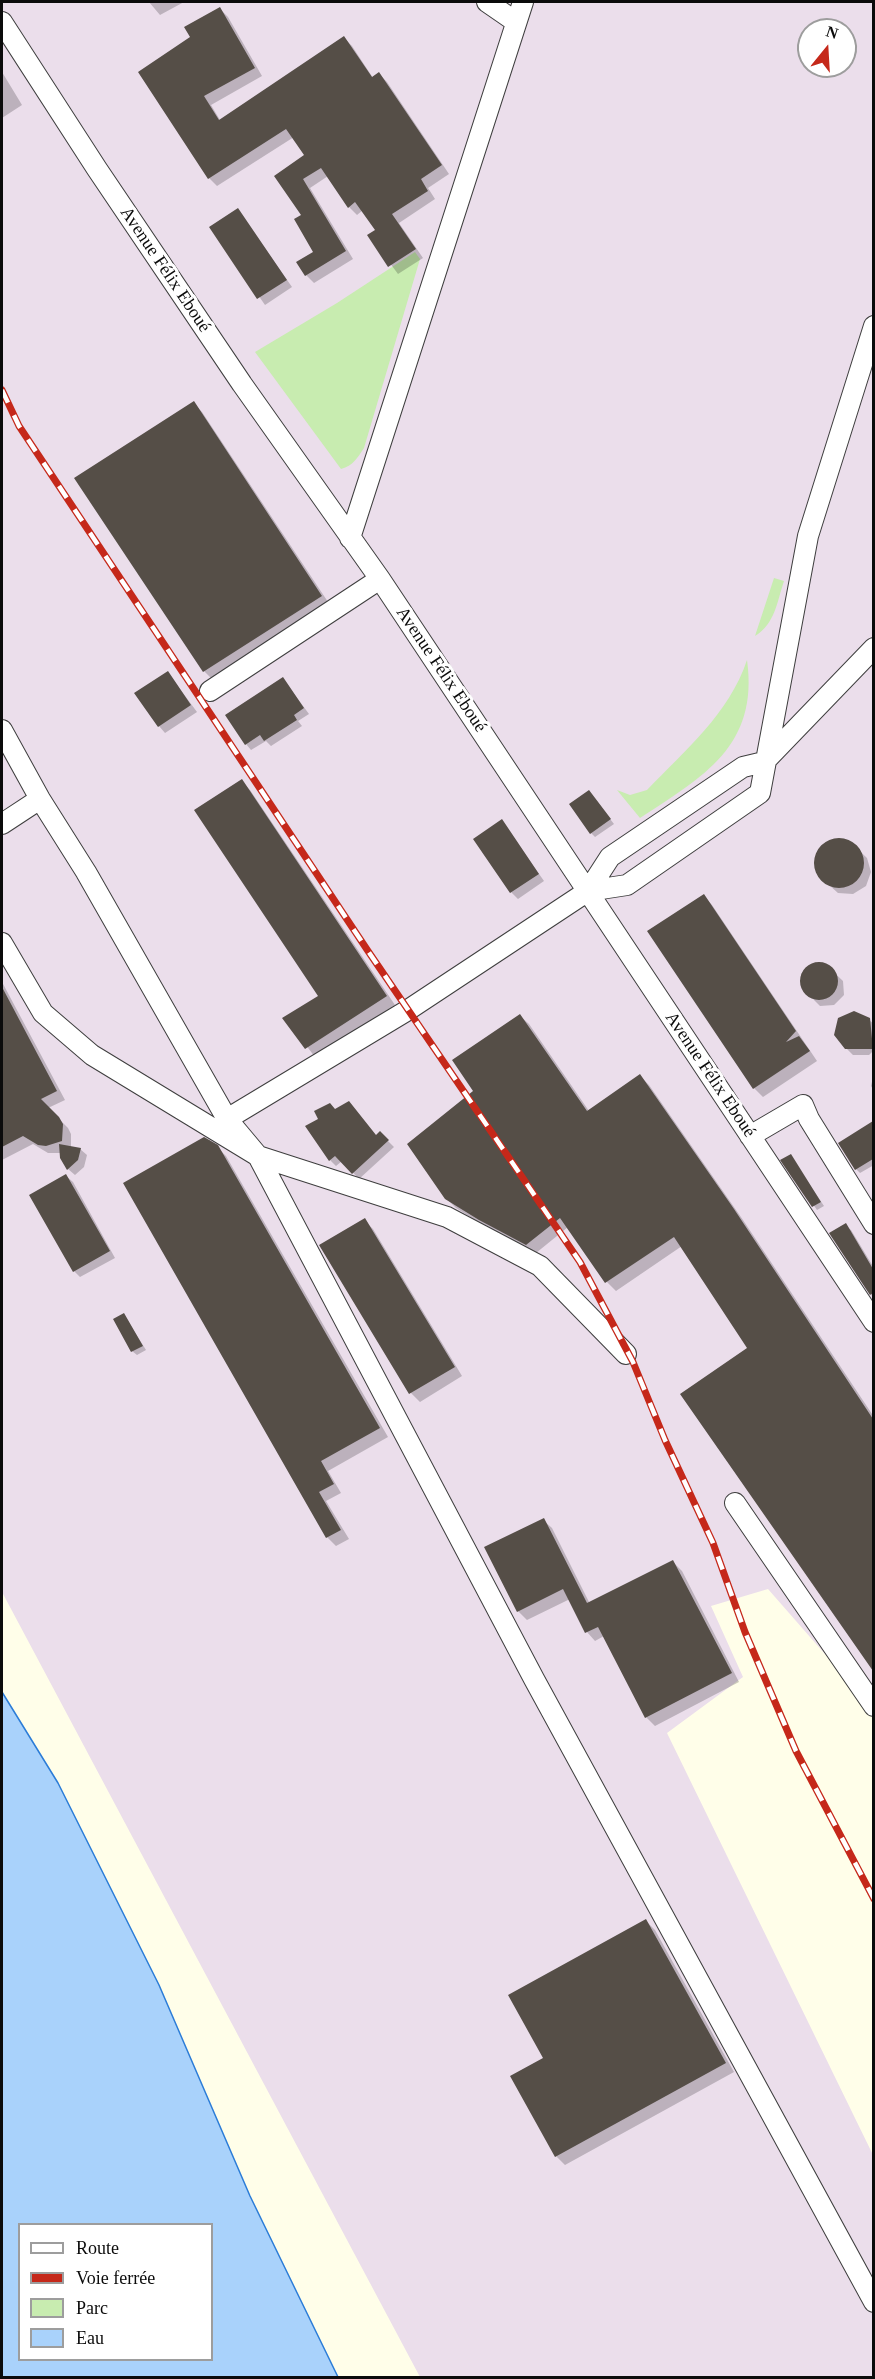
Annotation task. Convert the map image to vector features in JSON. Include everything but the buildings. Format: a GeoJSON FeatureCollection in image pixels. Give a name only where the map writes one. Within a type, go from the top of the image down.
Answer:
{"type":"FeatureCollection","features":[{"type":"Feature","properties":{"kind":"street"},"geometry":{"type":"LineString","coordinates":[[487,2],[516,22]]}},
{"type":"Feature","properties":{"kind":"street"},"geometry":{"type":"LineString","coordinates":[[350,538],[523,2]]}},
{"type":"Feature","properties":{"kind":"street","name":"Avenue Félix Eboué"},"geometry":{"type":"LineString","coordinates":[[2,22],[149,247],[380,579],[873,1322]]}},
{"type":"Feature","properties":{"kind":"street"},"geometry":{"type":"LineString","coordinates":[[588,891],[627,885],[760,794],[764,762],[808,536],[873,326]]}},
{"type":"Feature","properties":{"kind":"street"},"geometry":{"type":"LineString","coordinates":[[210,691],[380,579]]}},
{"type":"Feature","properties":{"kind":"street"},"geometry":{"type":"LineString","coordinates":[[227,1119],[408,1010],[588,891],[610,857],[743,767],[764,762],[873,648]]}},
{"type":"Feature","properties":{"kind":"street"},"geometry":{"type":"LineString","coordinates":[[2,730],[227,1119],[258,1156],[540,1689],[873,2302]]}},
{"type":"Feature","properties":{"kind":"street"},"geometry":{"type":"LineString","coordinates":[[2,824],[40,799]]}},
{"type":"Feature","properties":{"kind":"street"},"geometry":{"type":"LineString","coordinates":[[2,943],[43,1013],[92,1055],[258,1156],[447,1217],[540,1266],[626,1354]]}},
{"type":"Feature","properties":{"kind":"street"},"geometry":{"type":"LineString","coordinates":[[750,1136],[803,1105],[809,1119],[873,1224]]}},
{"type":"Feature","properties":{"kind":"street"},"geometry":{"type":"LineString","coordinates":[[735,1503],[873,1706]]}},
{"type":"Feature","properties":{"kind":"shaded area"},"geometry":{"type":"Polygon","coordinates":[[[2,2],[873,2],[873,1709],[768,1589],[711,1606],[743,1677],[667,1733],[873,2155],[873,2377],[420,2377],[2,1592],[2,2]]]}},
{"type":"Feature","properties":{"kind":"green space"},"geometry":{"type":"Polygon","coordinates":[[[415,252],[420,259],[364,448],[352,463],[341,469],[255,352],[337,303],[415,252]]]}},
{"type":"Feature","properties":{"kind":"green space"},"geometry":{"type":"Polygon","coordinates":[[[774,578],[784,581],[777,604],[767,625],[755,636],[774,578]]]}},
{"type":"Feature","properties":{"kind":"green space"},"geometry":{"type":"Polygon","coordinates":[[[747,660],[748,690],[744,715],[735,737],[722,756],[705,773],[640,818],[617,790],[630,795],[647,790],[691,746],[729,697],[747,660]]]}},
{"type":"Feature","properties":{"kind":"water"},"geometry":{"type":"Polygon","coordinates":[[[2,1692],[58,1783],[159,1985],[250,2196],[338,2377],[2,2377],[2,1692]]]}},
{"type":"Feature","properties":{"kind":"railway"},"geometry":{"type":"LineString","coordinates":[[2,390],[19,426],[368,951],[580,1262],[633,1362],[665,1440],[713,1543],[745,1632],[796,1751],[874,1899]]}}]}
